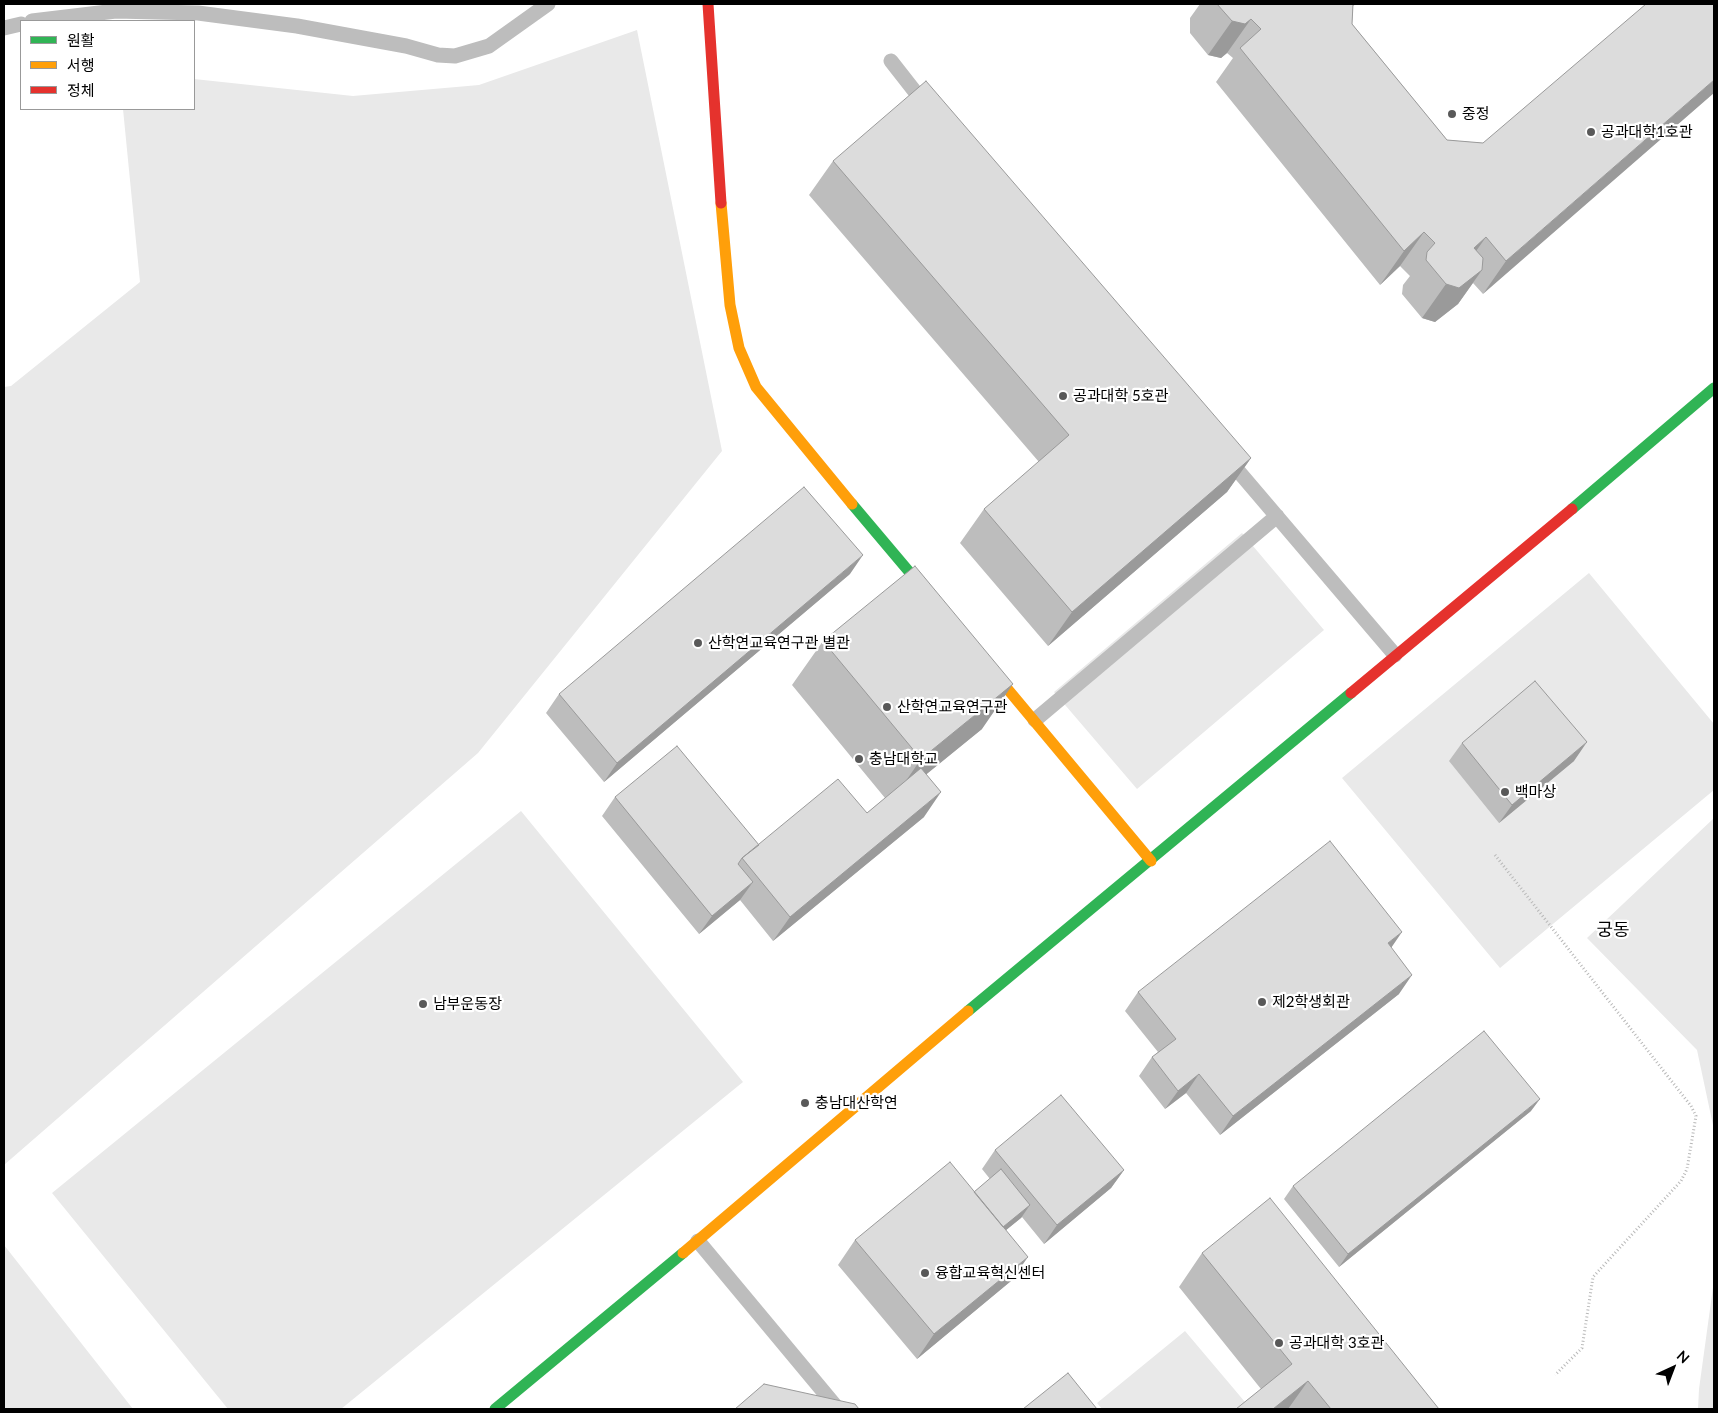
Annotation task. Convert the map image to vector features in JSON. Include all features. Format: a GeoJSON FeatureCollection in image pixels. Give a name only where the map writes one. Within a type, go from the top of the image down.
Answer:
{"type":"FeatureCollection","features":[{"type":"Feature","properties":{"kind":"street"},"geometry":{"type":"LineString","coordinates":[[708,4],[719,186],[730,305],[739,348],[756,387],[772,409],[938,606]]}},
{"type":"Feature","properties":{"kind":"street"},"geometry":{"type":"LineString","coordinates":[[495,1409],[698,1241],[953,1023],[1150,861],[1714,388]]}},
{"type":"Feature","properties":{"kind":"street"},"geometry":{"type":"LineString","coordinates":[[977,652],[1150,861]]}},
{"type":"Feature","properties":{"kind":"lane"},"geometry":{"type":"LineString","coordinates":[[41,20],[116,12],[198,13],[297,26],[406,46],[438,55],[455,56],[489,46],[548,4]]}},
{"type":"Feature","properties":{"kind":"lane"},"geometry":{"type":"LineString","coordinates":[[4,28],[20,24]]}},
{"type":"Feature","properties":{"kind":"lane"},"geometry":{"type":"LineString","coordinates":[[891,61],[937,120]]}},
{"type":"Feature","properties":{"kind":"lane"},"geometry":{"type":"LineString","coordinates":[[1220,449],[1394,655]]}},
{"type":"Feature","properties":{"kind":"lane"},"geometry":{"type":"LineString","coordinates":[[1035,720],[1277,516]]}},
{"type":"Feature","properties":{"kind":"lane"},"geometry":{"type":"LineString","coordinates":[[698,1241],[838,1409]]}},
{"type":"Feature","properties":{"kind":"path"},"geometry":{"type":"LineString","coordinates":[[1495,855],[1691,1106],[1696,1116],[1687,1169],[1681,1181],[1593,1277],[1582,1348],[1555,1376]]}},
{"type":"Feature","properties":{"kind":"shaded area"},"geometry":{"type":"Polygon","coordinates":[[[637,30],[722,451],[478,753],[4,1165],[4,387],[11,386],[140,282],[123,110],[195,110],[195,79],[353,96],[479,85],[637,30]]]}},
{"type":"Feature","properties":{"kind":"shaded area"},"geometry":{"type":"Polygon","coordinates":[[[1242,533],[1324,630],[1137,789],[1054,692],[1242,533]]]}},
{"type":"Feature","properties":{"kind":"shaded area"},"geometry":{"type":"Polygon","coordinates":[[[1589,573],[1714,724],[1714,790],[1500,968],[1342,778],[1589,573]]]}},
{"type":"Feature","properties":{"kind":"shaded area","name":"남부운동장"},"geometry":{"type":"Polygon","coordinates":[[[521,811],[743,1082],[341,1409],[228,1409],[52,1193],[521,811]]]}},
{"type":"Feature","properties":{"kind":"shaded area"},"geometry":{"type":"Polygon","coordinates":[[[1714,818],[1714,1130],[1697,1050],[1587,938],[1714,818]]]}},
{"type":"Feature","properties":{"kind":"shaded area"},"geometry":{"type":"Polygon","coordinates":[[[4,1245],[133,1409],[4,1409],[4,1245]]]}},
{"type":"Feature","properties":{"kind":"shaded area"},"geometry":{"type":"Polygon","coordinates":[[[1714,1280],[1714,1409],[1698,1409],[1699,1389],[1714,1280]]]}},
{"type":"Feature","properties":{"kind":"shaded area"},"geometry":{"type":"Polygon","coordinates":[[[1185,1331],[1245,1402],[1236,1409],[1102,1409],[1097,1403],[1185,1331]]]}},
{"type":"Feature","properties":{"kind":"building","name":"공과대학1호관"},"geometry":{"type":"Polygon","coordinates":[[[1217,4],[1353,4],[1352,24],[1447,140],[1483,143],[1646,4],[1714,4],[1714,80],[1506,261],[1486,237],[1474,248],[1483,258],[1482,270],[1459,288],[1446,284],[1426,260],[1427,252],[1435,243],[1424,232],[1404,251],[1240,48],[1261,29],[1251,19],[1245,24],[1232,21],[1217,4]]]}},
{"type":"Feature","properties":{"kind":"building","name":"공과대학 5호관"},"geometry":{"type":"Polygon","coordinates":[[[926,81],[1251,458],[1072,612],[984,509],[1069,435],[833,161],[926,81]]]}},
{"type":"Feature","properties":{"kind":"building","name":"산학연교육연구관 별관"},"geometry":{"type":"Polygon","coordinates":[[[804,487],[863,555],[617,763],[559,694],[804,487]]]}},
{"type":"Feature","properties":{"kind":"building"},"geometry":{"type":"Polygon","coordinates":[[[915,566],[1013,684],[921,759],[823,641],[915,566]]]}},
{"type":"Feature","properties":{"kind":"building","name":"백마상"},"geometry":{"type":"Polygon","coordinates":[[[1535,681],[1587,742],[1512,805],[1462,743],[1535,681]]]}},
{"type":"Feature","properties":{"kind":"building"},"geometry":{"type":"Polygon","coordinates":[[[677,746],[759,845],[742,858],[738,864],[753,882],[712,916],[615,797],[677,746]]]}},
{"type":"Feature","properties":{"kind":"building"},"geometry":{"type":"Polygon","coordinates":[[[921,768],[941,792],[790,917],[742,858],[838,779],[867,813],[921,768]]]}},
{"type":"Feature","properties":{"kind":"building","name":"제2학생회관"},"geometry":{"type":"Polygon","coordinates":[[[1330,841],[1402,932],[1388,943],[1412,975],[1233,1116],[1199,1074],[1178,1091],[1152,1057],[1176,1039],[1138,992],[1330,841]]]}},
{"type":"Feature","properties":{"kind":"building"},"geometry":{"type":"Polygon","coordinates":[[[1484,1031],[1540,1099],[1348,1254],[1293,1186],[1484,1031]]]}},
{"type":"Feature","properties":{"kind":"building","name":"융합교육혁신센터"},"geometry":{"type":"Polygon","coordinates":[[[1061,1095],[1124,1170],[1057,1225],[995,1150],[1061,1095]]]}},
{"type":"Feature","properties":{"kind":"building","name":"융합교육혁신센터"},"geometry":{"type":"Polygon","coordinates":[[[950,1162],[1028,1257],[934,1334],[855,1240],[950,1162]]]}},
{"type":"Feature","properties":{"kind":"building"},"geometry":{"type":"Polygon","coordinates":[[[1001,1169],[1030,1205],[1003,1227],[974,1192],[1001,1169]]]}},
{"type":"Feature","properties":{"kind":"building"},"geometry":{"type":"Polygon","coordinates":[[[1270,1198],[1439,1409],[1331,1409],[1308,1381],[1273,1409],[1236,1409],[1292,1364],[1202,1253],[1270,1198]]]}},
{"type":"Feature","properties":{"kind":"building"},"geometry":{"type":"Polygon","coordinates":[[[1068,1373],[1097,1409],[1023,1409],[1068,1373]]]}},
{"type":"Feature","properties":{"kind":"building"},"geometry":{"type":"Polygon","coordinates":[[[764,1384],[855,1404],[859,1409],[735,1409],[764,1384]]]}},
{"type":"Feature","properties":{"kind":"traffic: fast"},"geometry":{"type":"LineString","coordinates":[[1572,509],[1714,388]]}},
{"type":"Feature","properties":{"kind":"traffic: fast"},"geometry":{"type":"LineString","coordinates":[[852,504],[933,600]]}},
{"type":"Feature","properties":{"kind":"traffic: fast"},"geometry":{"type":"LineString","coordinates":[[968,1011],[1351,693]]}},
{"type":"Feature","properties":{"kind":"traffic: fast"},"geometry":{"type":"LineString","coordinates":[[495,1409],[683,1253]]}},
{"type":"Feature","properties":{"kind":"traffic: slow"},"geometry":{"type":"LineString","coordinates":[[721,203],[730,305],[739,348],[756,387],[852,504]]}},
{"type":"Feature","properties":{"kind":"traffic: slow"},"geometry":{"type":"LineString","coordinates":[[985,662],[1151,861]]}},
{"type":"Feature","properties":{"kind":"traffic: slow"},"geometry":{"type":"LineString","coordinates":[[683,1253],[968,1011]]}},
{"type":"Feature","properties":{"kind":"traffic: jam"},"geometry":{"type":"LineString","coordinates":[[708,4],[721,203]]}},
{"type":"Feature","properties":{"kind":"traffic: jam"},"geometry":{"type":"LineString","coordinates":[[1351,693],[1572,509]]}},
{"type":"Feature","properties":{"kind":"place","name":"중정"},"geometry":{"type":"Point","coordinates":[1452,114]}},
{"type":"Feature","properties":{"kind":"place","name":"공과대학1호관"},"geometry":{"type":"Point","coordinates":[1591,132]}},
{"type":"Feature","properties":{"kind":"place","name":"공과대학 5호관"},"geometry":{"type":"Point","coordinates":[1063,396]}},
{"type":"Feature","properties":{"kind":"place","name":"산학연교육연구관 별관"},"geometry":{"type":"Point","coordinates":[698,643]}},
{"type":"Feature","properties":{"kind":"place","name":"산학연교육연구관"},"geometry":{"type":"Point","coordinates":[887,707]}},
{"type":"Feature","properties":{"kind":"place","name":"충남대학교"},"geometry":{"type":"Point","coordinates":[859,759]}},
{"type":"Feature","properties":{"kind":"place","name":"백마상"},"geometry":{"type":"Point","coordinates":[1505,792]}},
{"type":"Feature","properties":{"kind":"place","name":"제2학생회관"},"geometry":{"type":"Point","coordinates":[1262,1002]}},
{"type":"Feature","properties":{"kind":"place","name":"남부운동장"},"geometry":{"type":"Point","coordinates":[423,1004]}},
{"type":"Feature","properties":{"kind":"place","name":"충남대산학연"},"geometry":{"type":"Point","coordinates":[805,1103]}},
{"type":"Feature","properties":{"kind":"place","name":"융합교육혁신센터"},"geometry":{"type":"Point","coordinates":[925,1273]}},
{"type":"Feature","properties":{"kind":"place","name":"공과대학 3호관"},"geometry":{"type":"Point","coordinates":[1279,1343]}},
{"type":"Feature","properties":{"kind":"district","name":"궁동"},"geometry":{"type":"Point","coordinates":[1613,930]}}]}
